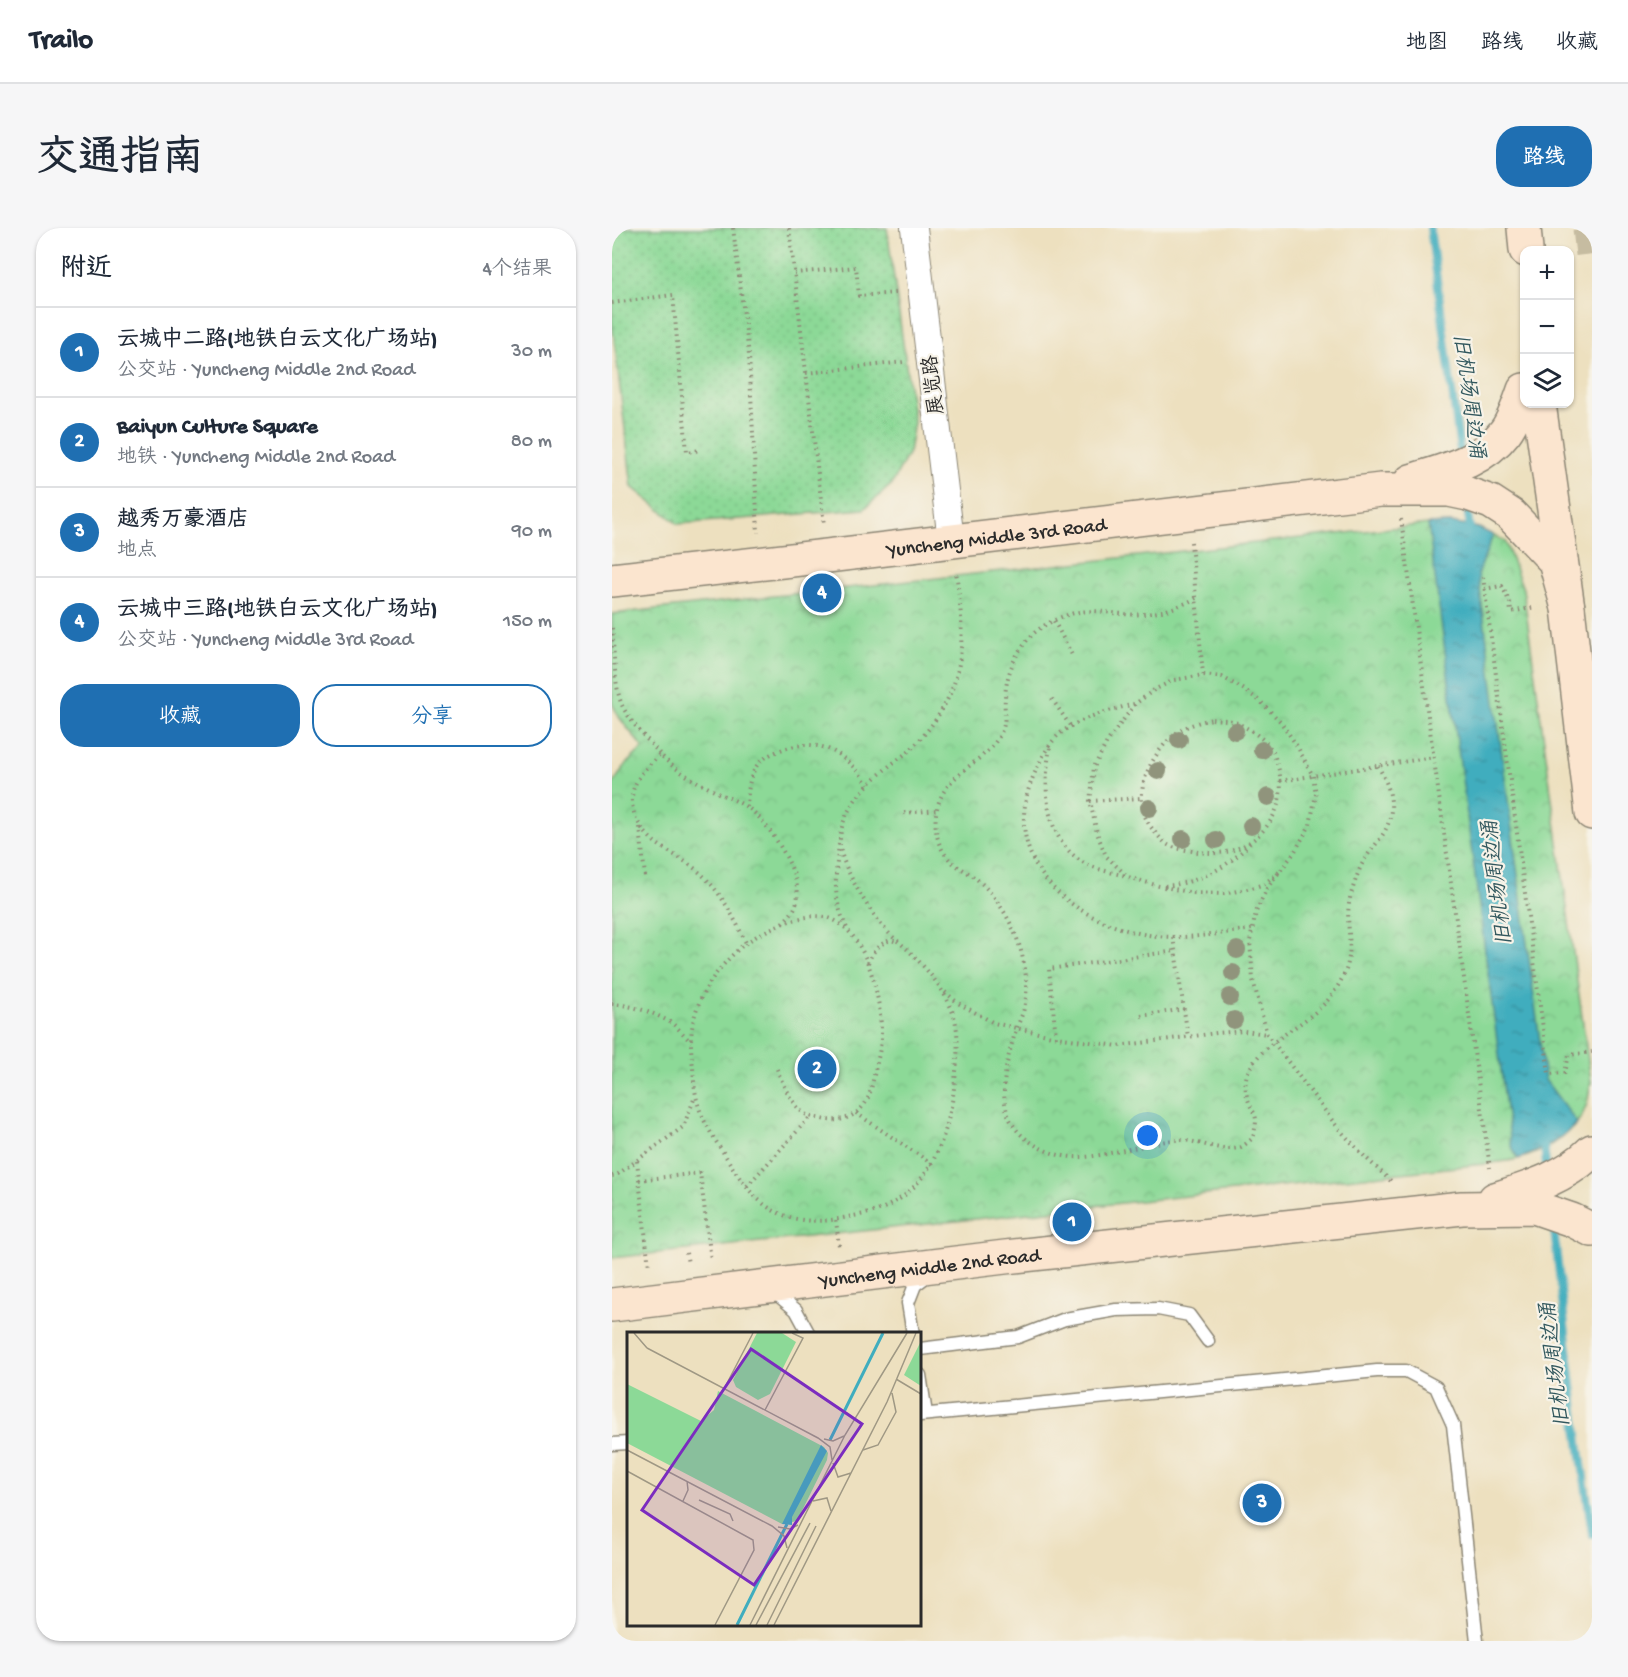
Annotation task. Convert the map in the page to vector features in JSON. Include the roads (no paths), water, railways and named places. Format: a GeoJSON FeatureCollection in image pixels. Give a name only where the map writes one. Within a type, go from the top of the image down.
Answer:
{"type":"FeatureCollection","features":[{"type":"Feature","properties":{"kind":"street","name":"展览路"},"geometry":{"type":"LineString","coordinates":[[914,228],[953,554]]}},
{"type":"Feature","properties":{"kind":"street"},"geometry":{"type":"LineString","coordinates":[[1524,228],[1526,246]]}},
{"type":"Feature","properties":{"kind":"street"},"geometry":{"type":"LineString","coordinates":[[1381,490],[1468,462],[1487,450],[1505,432],[1520,400]]}},
{"type":"Feature","properties":{"kind":"street"},"geometry":{"type":"LineString","coordinates":[[1540,408],[1592,813]]}},
{"type":"Feature","properties":{"kind":"street"},"geometry":{"type":"LineString","coordinates":[[1381,490],[1449,490],[1491,502],[1511,515],[1555,561],[1567,611]]}},
{"type":"Feature","properties":{"kind":"street","name":"Yuncheng Middle 3rd Road"},"geometry":{"type":"LineString","coordinates":[[612,580],[827,556],[953,554],[1381,490]]}},
{"type":"Feature","properties":{"kind":"street"},"geometry":{"type":"LineString","coordinates":[[612,573],[612,580]]}},
{"type":"Feature","properties":{"kind":"street"},"geometry":{"type":"LineString","coordinates":[[1462,1208],[1533,1187],[1557,1176],[1592,1151]]}},
{"type":"Feature","properties":{"kind":"street"},"geometry":{"type":"LineString","coordinates":[[1462,1208],[1534,1207],[1572,1220],[1592,1230]]}},
{"type":"Feature","properties":{"kind":"street","name":"Yuncheng Middle 2nd Road"},"geometry":{"type":"LineString","coordinates":[[612,1305],[1191,1236],[1462,1208]]}},
{"type":"Feature","properties":{"kind":"lane"},"geometry":{"type":"LineString","coordinates":[[913,1332],[908,1303],[915,1285],[943,1265]]}},
{"type":"Feature","properties":{"kind":"lane"},"geometry":{"type":"LineString","coordinates":[[767,1287],[796,1310],[808,1332]]}},
{"type":"Feature","properties":{"kind":"lane"},"geometry":{"type":"LineString","coordinates":[[921,1349],[1018,1337],[1065,1319],[1116,1310],[1158,1309],[1189,1315],[1208,1341]]}},
{"type":"Feature","properties":{"kind":"lane"},"geometry":{"type":"LineString","coordinates":[[921,1388],[923,1414],[1377,1371],[1406,1371],[1436,1387],[1453,1425],[1477,1641]]}},
{"type":"Feature","properties":{"kind":"lane"},"geometry":{"type":"LineString","coordinates":[[612,1444],[627,1443]]}},
{"type":"Feature","properties":{"kind":"water"},"geometry":{"type":"Polygon","coordinates":[[[1451,523],[1479,528],[1493,535],[1478,574],[1545,1080],[1577,1123],[1550,1144],[1518,1159],[1511,1145],[1428,524],[1451,523]]]}},
{"type":"Feature","properties":{"kind":"waterway","name":"旧机场周边涌"},"geometry":{"type":"LineString","coordinates":[[1430,228],[1461,458]]}},
{"type":"Feature","properties":{"kind":"waterway","name":"旧机场周边涌"},"geometry":{"type":"LineString","coordinates":[[1466,501],[1471,535]]}},
{"type":"Feature","properties":{"kind":"waterway","name":"旧机场周边涌"},"geometry":{"type":"LineString","coordinates":[[1543,1138],[1547,1173]]}},
{"type":"Feature","properties":{"kind":"waterway","name":"旧机场周边涌"},"geometry":{"type":"LineString","coordinates":[[1553,1222],[1592,1534]]}},
{"type":"Feature","properties":{"kind":"tunnel"},"geometry":{"type":"LineString","coordinates":[[1589,228],[1592,254]]}},
{"type":"Feature","properties":{"kind":"place","name":"云城中三路(地铁白云文化广场站)"},"geometry":{"type":"Point","coordinates":[822,593]}},
{"type":"Feature","properties":{"kind":"place","name":"Baiyun Culture Square"},"geometry":{"type":"Point","coordinates":[817,1069]}},
{"type":"Feature","properties":{"kind":"place","name":"云城中二路(地铁白云文化广场站)"},"geometry":{"type":"Point","coordinates":[1072,1222]}},
{"type":"Feature","properties":{"kind":"place","name":"越秀万豪酒店"},"geometry":{"type":"Point","coordinates":[1262,1503]}}]}
